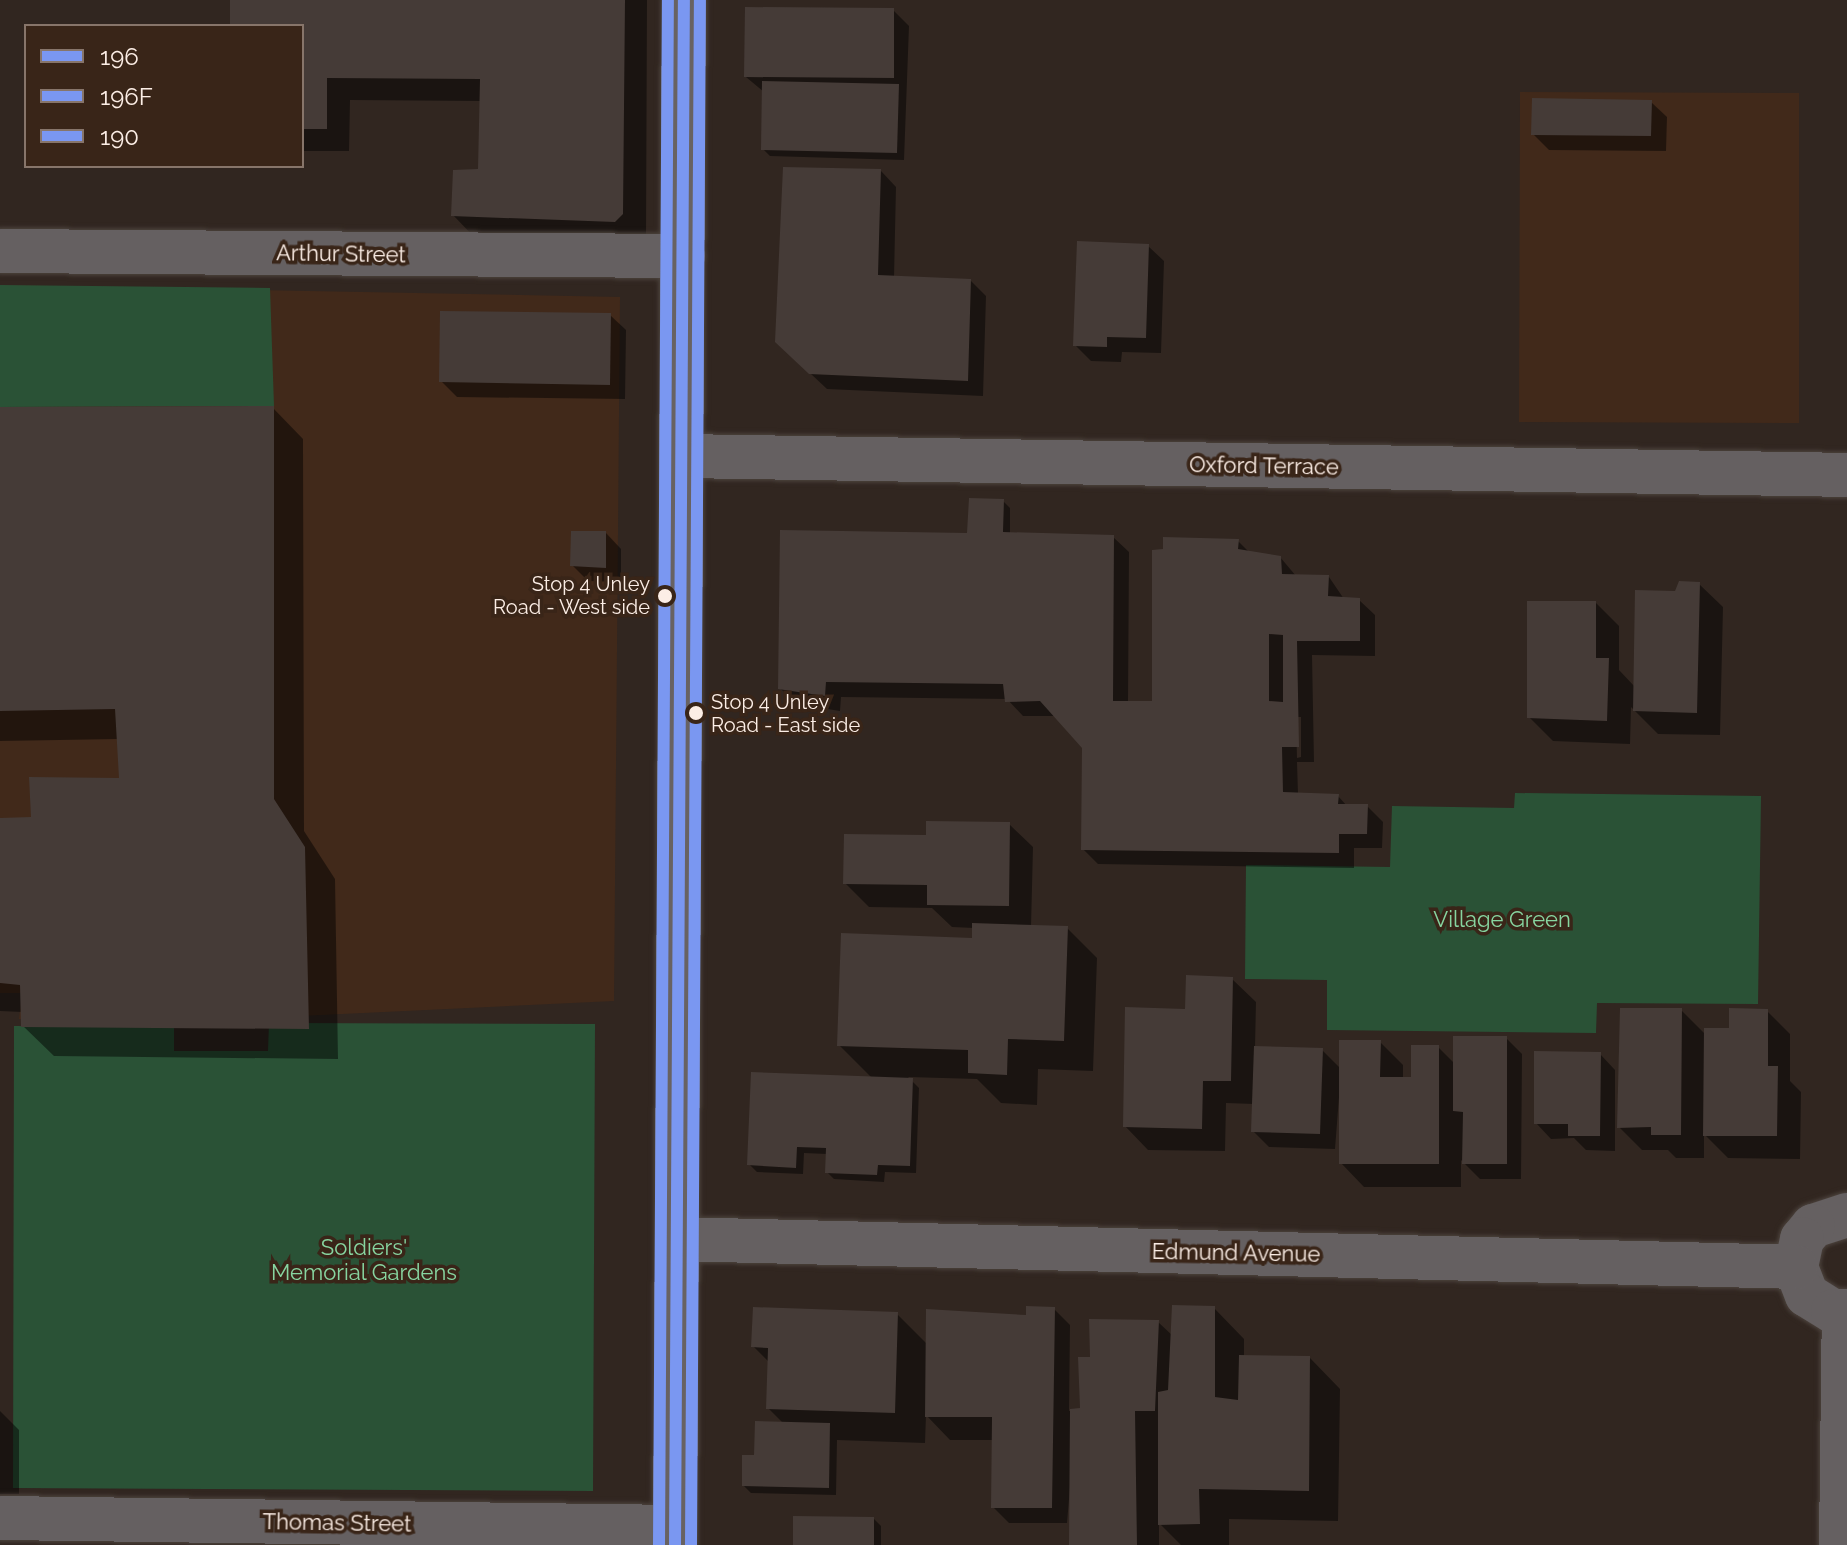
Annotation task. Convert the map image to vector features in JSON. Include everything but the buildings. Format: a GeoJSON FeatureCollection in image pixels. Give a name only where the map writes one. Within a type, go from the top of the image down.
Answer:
{"type":"FeatureCollection","features":[{"type":"Feature","properties":{"kind":"main road"},"geometry":{"type":"LineString","coordinates":[[675,1536],[684,0]]}},
{"type":"Feature","properties":{"kind":"street","name":"Arthur Street"},"geometry":{"type":"LineString","coordinates":[[0,251],[683,256]]}},
{"type":"Feature","properties":{"kind":"street","name":"Oxford Terrace"},"geometry":{"type":"LineString","coordinates":[[682,456],[1847,475]]}},
{"type":"Feature","properties":{"kind":"street"},"geometry":{"type":"LineString","coordinates":[[1841,1545],[1845,1311],[1818,1304],[1807,1295],[1796,1267],[1802,1239],[1813,1226],[1847,1215]]}},
{"type":"Feature","properties":{"kind":"street","name":"Edmund Avenue"},"geometry":{"type":"LineString","coordinates":[[677,1239],[1796,1267]]}},
{"type":"Feature","properties":{"kind":"street","name":"Thomas Street"},"geometry":{"type":"LineString","coordinates":[[0,1518],[675,1536]]}},
{"type":"Feature","properties":{"kind":"shaded area"},"geometry":{"type":"Polygon","coordinates":[[[1520,92],[1799,93],[1799,423],[1519,422],[1520,92]]]}},
{"type":"Feature","properties":{"kind":"shaded area"},"geometry":{"type":"Polygon","coordinates":[[[0,285],[620,297],[614,1001],[300,1016],[19,1019],[22,993],[0,993],[0,285]]]}},
{"type":"Feature","properties":{"kind":"green space"},"geometry":{"type":"Polygon","coordinates":[[[0,285],[270,288],[274,406],[0,407],[0,285]]]}},
{"type":"Feature","properties":{"kind":"green space","name":"Village Green"},"geometry":{"type":"Polygon","coordinates":[[[1515,793],[1761,796],[1758,1004],[1597,1003],[1596,1033],[1327,1030],[1327,980],[1245,979],[1246,865],[1390,867],[1392,806],[1514,808],[1515,793]]]}},
{"type":"Feature","properties":{"kind":"green space","name":"Soldiers' Memorial Gardens"},"geometry":{"type":"Polygon","coordinates":[[[269,1023],[595,1024],[593,1491],[13,1488],[14,1026],[174,1027],[174,1051],[268,1051],[269,1023]]]}},
{"type":"Feature","properties":{"kind":"transit line","name":"190"},"geometry":{"type":"LineString","coordinates":[[659,1545],[668,0]]}},
{"type":"Feature","properties":{"kind":"transit line","name":"196"},"geometry":{"type":"LineString","coordinates":[[675,1545],[684,0]]}},
{"type":"Feature","properties":{"kind":"transit line","name":"196F"},"geometry":{"type":"LineString","coordinates":[[691,1545],[700,0]]}},
{"type":"Feature","properties":{"kind":"place","name":"Stop 4 Unley Road - West side"},"geometry":{"type":"Point","coordinates":[665,596]}},
{"type":"Feature","properties":{"kind":"place","name":"Stop 4 Unley Road - East side"},"geometry":{"type":"Point","coordinates":[696,713]}}]}
